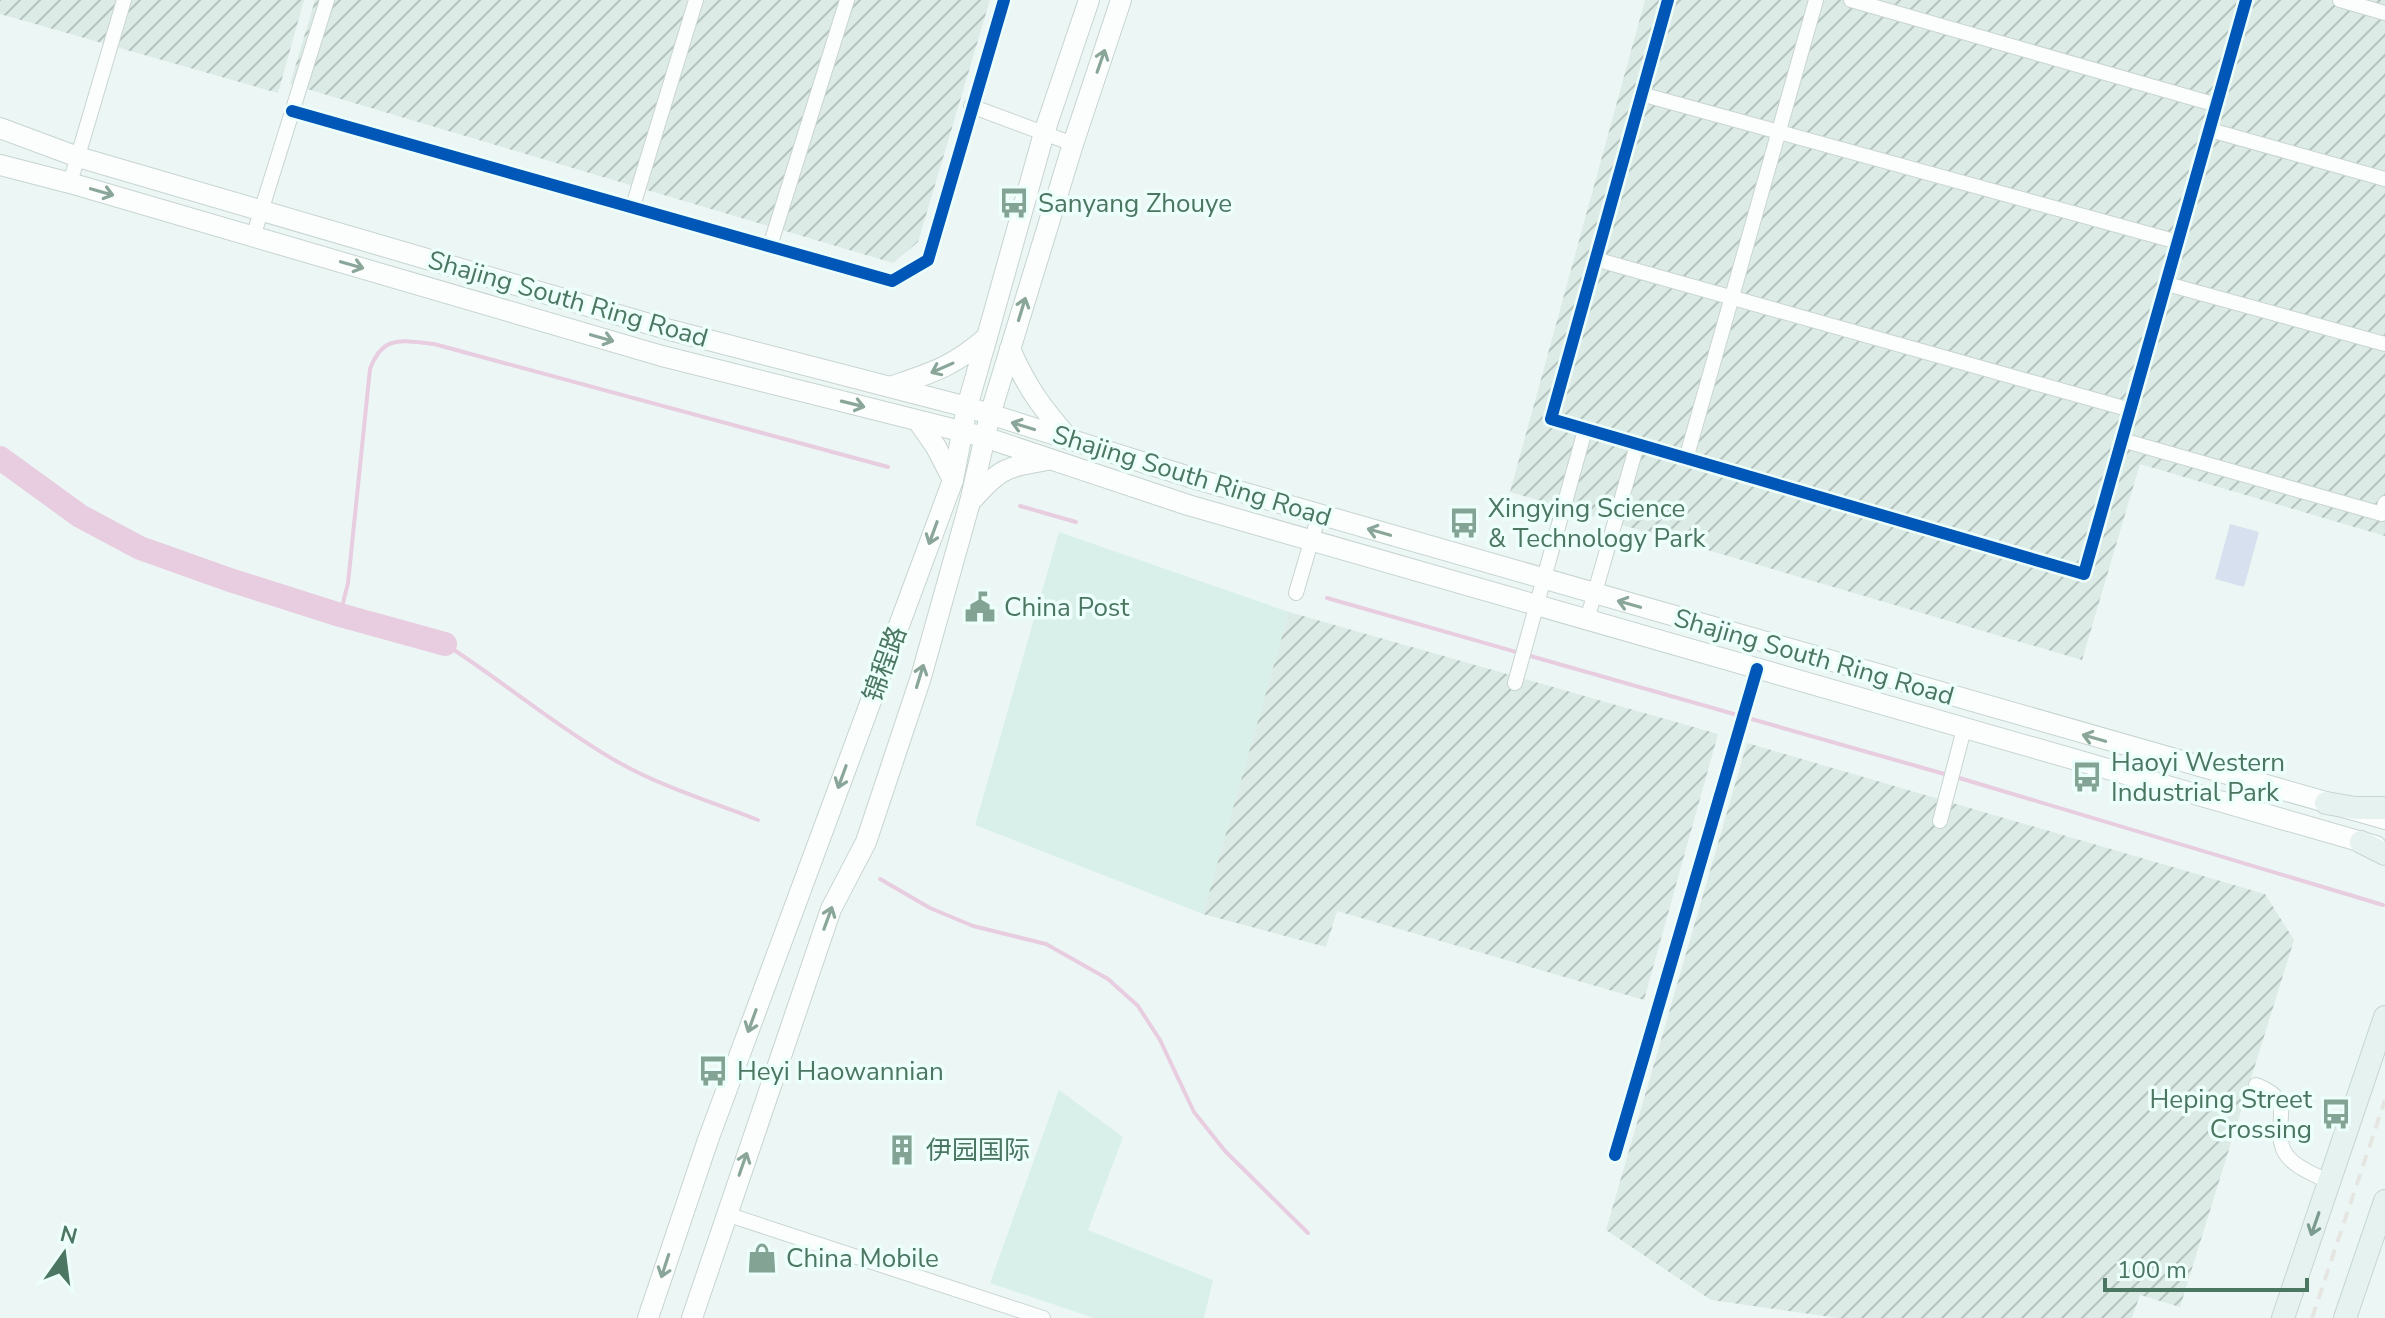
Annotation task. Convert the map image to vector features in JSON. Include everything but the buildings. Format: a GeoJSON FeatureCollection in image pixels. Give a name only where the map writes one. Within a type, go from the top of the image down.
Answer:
{"type":"FeatureCollection","features":[{"type":"Feature","properties":{"kind":"main road","name":"锦程路"},"geometry":{"type":"LineString","coordinates":[[648,1318],[708,1140],[953,480],[967,407],[1044,133],[1089,0]]}},
{"type":"Feature","properties":{"kind":"main road","name":"锦程路"},"geometry":{"type":"LineString","coordinates":[[692,1318],[831,909],[866,842],[921,677],[970,502],[990,415],[1073,144],[1121,0]]}},
{"type":"Feature","properties":{"kind":"main road","name":"Shajing South Ring Road"},"geometry":{"type":"LineString","coordinates":[[0,128],[78,157],[670,330],[967,407],[1319,515],[2385,819]]}},
{"type":"Feature","properties":{"kind":"main road","name":"Shajing South Ring Road"},"geometry":{"type":"LineString","coordinates":[[0,165],[662,356],[984,437],[1188,505],[2361,842]]}},
{"type":"Feature","properties":{"kind":"main road"},"geometry":{"type":"LineString","coordinates":[[890,387],[941,370],[964,357],[987,337]]}},
{"type":"Feature","properties":{"kind":"main road"},"geometry":{"type":"LineString","coordinates":[[1010,349],[1025,384],[1070,440]]}},
{"type":"Feature","properties":{"kind":"main road"},"geometry":{"type":"LineString","coordinates":[[918,421],[953,480]]}},
{"type":"Feature","properties":{"kind":"main road"},"geometry":{"type":"LineString","coordinates":[[970,502],[994,475],[1013,466],[1050,459]]}},
{"type":"Feature","properties":{"kind":"main road"},"geometry":{"type":"LineString","coordinates":[[2326,803],[2355,808],[2385,808]]}},
{"type":"Feature","properties":{"kind":"main road"},"geometry":{"type":"LineString","coordinates":[[2361,842],[2385,851]]}},
{"type":"Feature","properties":{"kind":"main road"},"geometry":{"type":"LineString","coordinates":[[2283,1318],[2385,1017]]}},
{"type":"Feature","properties":{"kind":"main road"},"geometry":{"type":"LineString","coordinates":[[2345,1318],[2385,1201]]}},
{"type":"Feature","properties":{"kind":"street"},"geometry":{"type":"LineString","coordinates":[[70,183],[124,0]]}},
{"type":"Feature","properties":{"kind":"street"},"geometry":{"type":"LineString","coordinates":[[253,237],[327,0]]}},
{"type":"Feature","properties":{"kind":"street"},"geometry":{"type":"LineString","coordinates":[[633,206],[696,0]]}},
{"type":"Feature","properties":{"kind":"street"},"geometry":{"type":"LineString","coordinates":[[770,246],[847,0]]}},
{"type":"Feature","properties":{"kind":"street"},"geometry":{"type":"LineString","coordinates":[[292,111],[892,281],[928,260],[1004,0]]}},
{"type":"Feature","properties":{"kind":"street"},"geometry":{"type":"LineString","coordinates":[[1668,0],[1551,419],[2084,574],[2246,0]]}},
{"type":"Feature","properties":{"kind":"street"},"geometry":{"type":"LineString","coordinates":[[1686,459],[1816,0]]}},
{"type":"Feature","properties":{"kind":"street"},"geometry":{"type":"LineString","coordinates":[[1851,0],[2217,105]]}},
{"type":"Feature","properties":{"kind":"street"},"geometry":{"type":"LineString","coordinates":[[2340,0],[2385,13]]}},
{"type":"Feature","properties":{"kind":"street"},"geometry":{"type":"LineString","coordinates":[[1641,94],[2178,242]]}},
{"type":"Feature","properties":{"kind":"street"},"geometry":{"type":"LineString","coordinates":[[971,106],[1073,144]]}},
{"type":"Feature","properties":{"kind":"street"},"geometry":{"type":"LineString","coordinates":[[2210,130],[2385,179]]}},
{"type":"Feature","properties":{"kind":"street"},"geometry":{"type":"LineString","coordinates":[[1595,259],[2131,410]]}},
{"type":"Feature","properties":{"kind":"street"},"geometry":{"type":"LineString","coordinates":[[2167,284],[2385,344]]}},
{"type":"Feature","properties":{"kind":"street"},"geometry":{"type":"LineString","coordinates":[[1515,683],[1585,430]]}},
{"type":"Feature","properties":{"kind":"street"},"geometry":{"type":"LineString","coordinates":[[2122,440],[2382,514],[2385,503]]}},
{"type":"Feature","properties":{"kind":"street"},"geometry":{"type":"LineString","coordinates":[[1587,620],[1637,445]]}},
{"type":"Feature","properties":{"kind":"street"},"geometry":{"type":"LineString","coordinates":[[1296,593],[1319,515]]}},
{"type":"Feature","properties":{"kind":"street"},"geometry":{"type":"LineString","coordinates":[[1615,1155],[1757,669]]}},
{"type":"Feature","properties":{"kind":"street"},"geometry":{"type":"LineString","coordinates":[[1940,821],[1964,729]]}},
{"type":"Feature","properties":{"kind":"street"},"geometry":{"type":"LineString","coordinates":[[2256,1085],[2275,1095],[2281,1105],[2283,1151],[2294,1164],[2329,1182]]}},
{"type":"Feature","properties":{"kind":"street"},"geometry":{"type":"LineString","coordinates":[[726,1214],[1043,1318]]}},
{"type":"Feature","properties":{"kind":"street"},"geometry":{"type":"LineString","coordinates":[[993,1318],[998,1302]]}},
{"type":"Feature","properties":{"kind":"shaded area"},"geometry":{"type":"Polygon","coordinates":[[[0,0],[304,0],[278,93],[0,14],[0,0]]]}},
{"type":"Feature","properties":{"kind":"shaded area"},"geometry":{"type":"Polygon","coordinates":[[[315,0],[990,0],[918,242],[893,263],[290,84],[315,0]]]}},
{"type":"Feature","properties":{"kind":"shaded area"},"geometry":{"type":"Polygon","coordinates":[[[1645,0],[2385,0],[2385,536],[2140,464],[2082,660],[1510,492],[1645,0]]]}},
{"type":"Feature","properties":{"kind":"shaded area"},"geometry":{"type":"Polygon","coordinates":[[[2230,524],[2259,532],[2244,587],[2215,579],[2230,524]]]}},
{"type":"Feature","properties":{"kind":"shaded area"},"geometry":{"type":"Polygon","coordinates":[[[1059,532],[1289,612],[1203,914],[975,825],[1059,532]]]}},
{"type":"Feature","properties":{"kind":"shaded area"},"geometry":{"type":"Polygon","coordinates":[[[1289,612],[1718,734],[1644,1000],[1337,911],[1326,947],[1203,914],[1289,612]]]}},
{"type":"Feature","properties":{"kind":"shaded area"},"geometry":{"type":"Polygon","coordinates":[[[1747,743],[2265,894],[2294,940],[2180,1307],[2140,1295],[2132,1318],[1838,1318],[1711,1300],[1606,1230],[1747,743]]]}},
{"type":"Feature","properties":{"kind":"shaded area"},"geometry":{"type":"Polygon","coordinates":[[[1059,1090],[1123,1137],[1088,1230],[1213,1280],[1204,1318],[1094,1318],[990,1283],[1059,1090]]]}},
{"type":"Feature","properties":{"kind":"waterway"},"geometry":{"type":"LineString","coordinates":[[340,615],[348,583],[370,369],[381,350],[395,342],[434,344],[888,467]]}},
{"type":"Feature","properties":{"kind":"waterway"},"geometry":{"type":"LineString","coordinates":[[0,458],[80,516],[140,548],[340,615],[445,644]]}},
{"type":"Feature","properties":{"kind":"waterway"},"geometry":{"type":"LineString","coordinates":[[1020,506],[1076,522]]}},
{"type":"Feature","properties":{"kind":"waterway"},"geometry":{"type":"LineString","coordinates":[[1327,598],[1948,775]]}},
{"type":"Feature","properties":{"kind":"waterway"},"geometry":{"type":"LineString","coordinates":[[445,644],[568,731],[628,768],[758,820]]}},
{"type":"Feature","properties":{"kind":"waterway"},"geometry":{"type":"LineString","coordinates":[[1956,777],[2383,905]]}},
{"type":"Feature","properties":{"kind":"waterway"},"geometry":{"type":"LineString","coordinates":[[880,879],[930,908],[973,926],[1046,944],[1108,979],[1138,1006],[1160,1040],[1194,1112],[1225,1151],[1308,1233]]}},
{"type":"Feature","properties":{"kind":"railway"},"geometry":{"type":"LineString","coordinates":[[2312,1318],[2385,1100]]}},
{"type":"Feature","properties":{"kind":"cycle path"},"geometry":{"type":"LineString","coordinates":[[292,111],[892,281],[928,260],[1004,0]]}},
{"type":"Feature","properties":{"kind":"cycle path"},"geometry":{"type":"LineString","coordinates":[[1668,0],[1551,419],[2084,574],[2246,0]]}},
{"type":"Feature","properties":{"kind":"cycle path"},"geometry":{"type":"LineString","coordinates":[[1615,1155],[1757,669]]}},
{"type":"Feature","properties":{"kind":"place","name":"Sanyang Zhouye"},"geometry":{"type":"Point","coordinates":[1014,203]}},
{"type":"Feature","properties":{"kind":"place","name":"Xingying Science & Technology Park"},"geometry":{"type":"Point","coordinates":[1464,523]}},
{"type":"Feature","properties":{"kind":"place","name":"China Post"},"geometry":{"type":"Point","coordinates":[980,607]}},
{"type":"Feature","properties":{"kind":"place","name":"Haoyi Western Industrial Park"},"geometry":{"type":"Point","coordinates":[2087,777]}},
{"type":"Feature","properties":{"kind":"place","name":"Heyi Haowannian"},"geometry":{"type":"Point","coordinates":[713,1071]}},
{"type":"Feature","properties":{"kind":"place","name":"Heping Street Crossing"},"geometry":{"type":"Point","coordinates":[2336,1114]}},
{"type":"Feature","properties":{"kind":"place","name":"伊园国际"},"geometry":{"type":"Point","coordinates":[902,1150]}},
{"type":"Feature","properties":{"kind":"place","name":"China Mobile"},"geometry":{"type":"Point","coordinates":[762,1258]}}]}
